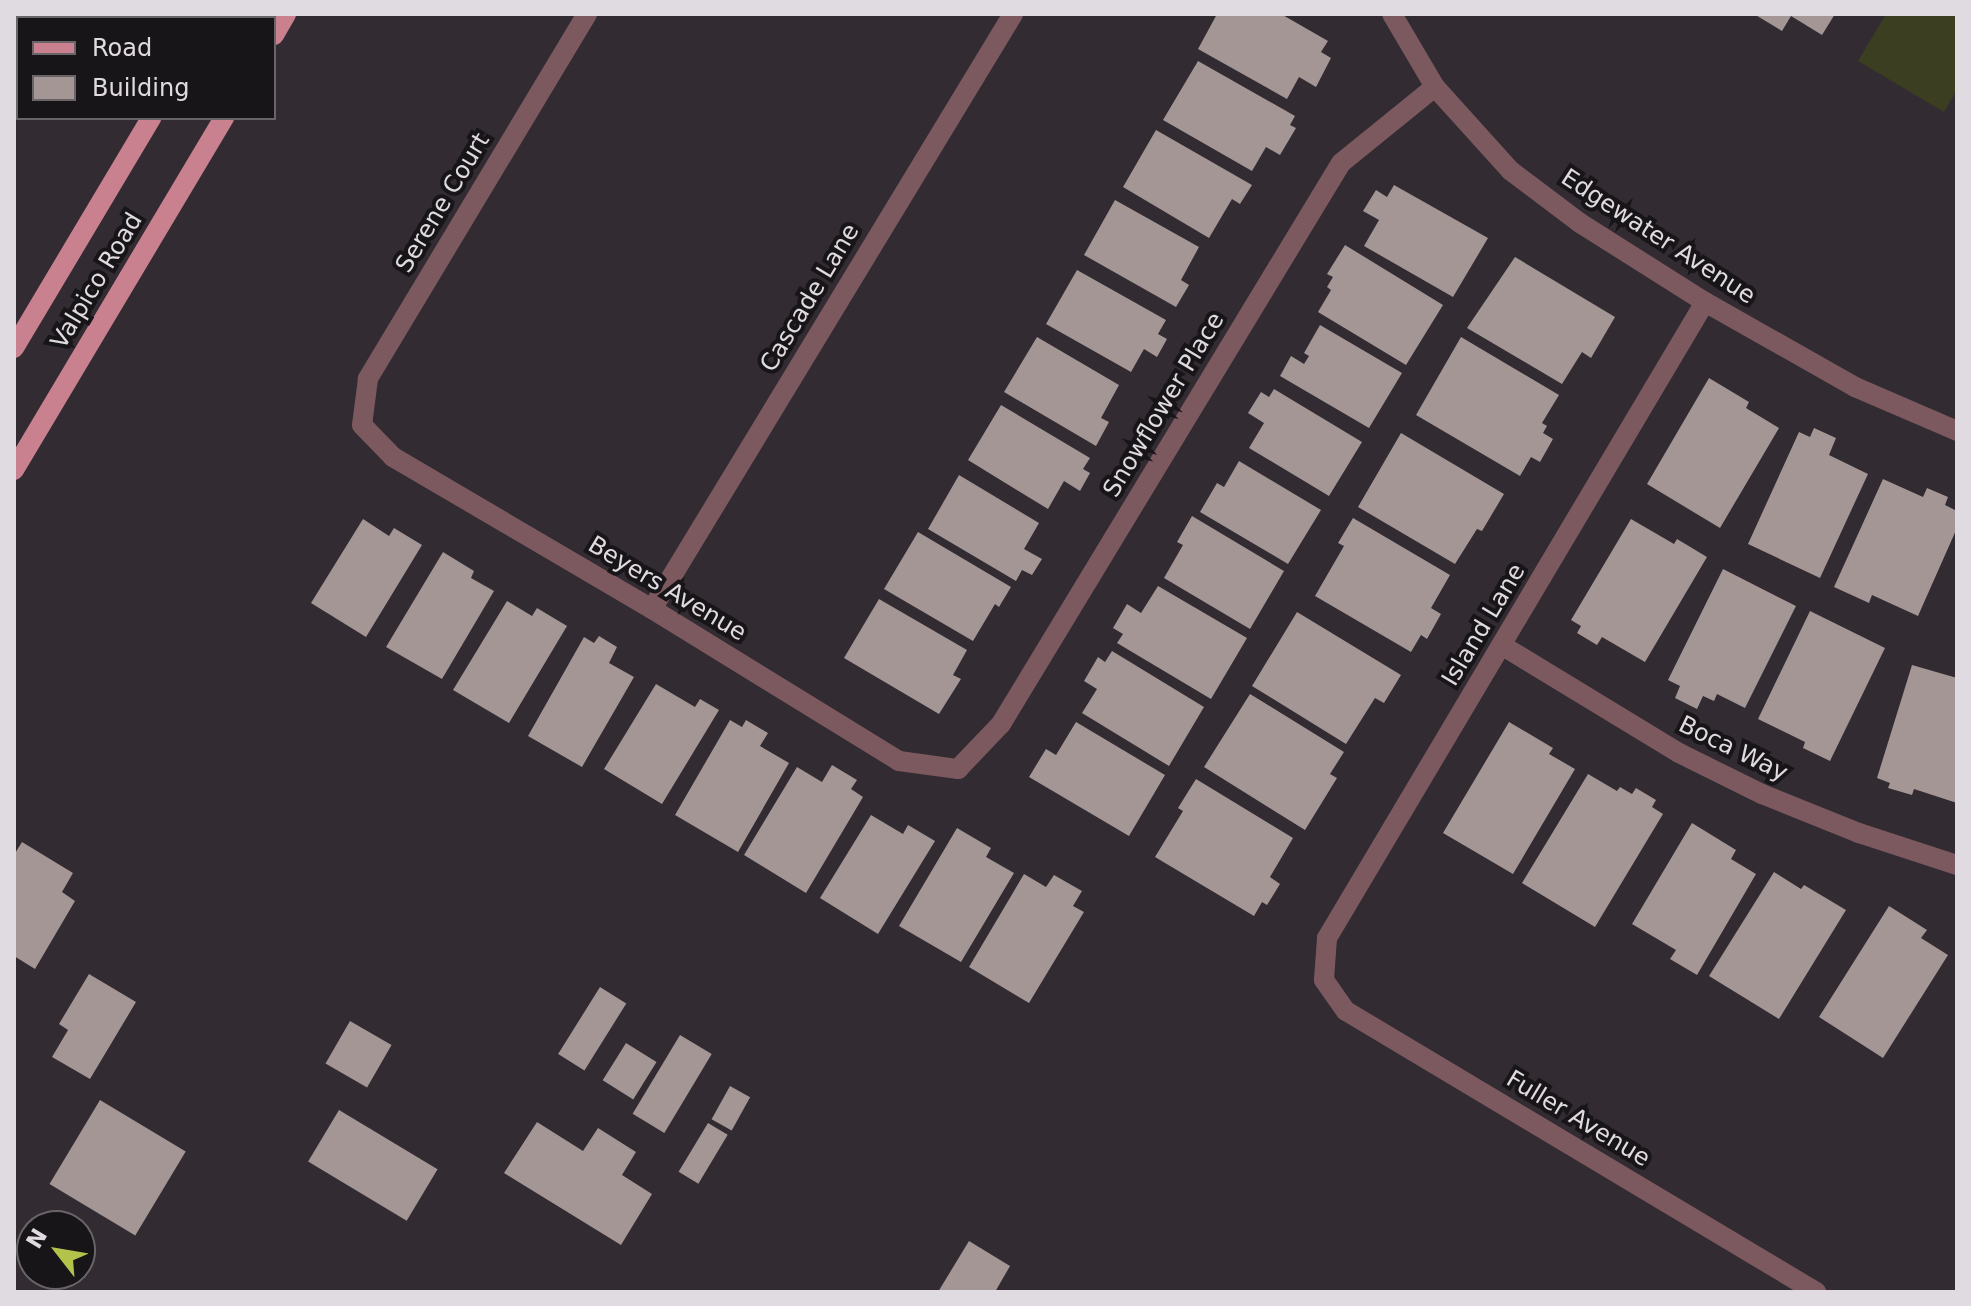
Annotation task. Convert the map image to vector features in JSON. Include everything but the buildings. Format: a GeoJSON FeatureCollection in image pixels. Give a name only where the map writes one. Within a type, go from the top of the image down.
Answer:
{"type":"FeatureCollection","features":[{"type":"Feature","properties":{"kind":"main road"},"geometry":{"type":"LineString","coordinates":[[276,32],[286,14]]}},
{"type":"Feature","properties":{"kind":"main road","name":"Valpico Road"},"geometry":{"type":"LineString","coordinates":[[14,348],[150,120]]}},
{"type":"Feature","properties":{"kind":"main road","name":"Valpico Road"},"geometry":{"type":"LineString","coordinates":[[14,470],[223,120]]}},
{"type":"Feature","properties":{"kind":"street","name":"Serene Court"},"geometry":{"type":"LineString","coordinates":[[362,425],[368,379],[587,14]]}},
{"type":"Feature","properties":{"kind":"street","name":"Cascade Lane"},"geometry":{"type":"LineString","coordinates":[[652,609],[1013,14]]}},
{"type":"Feature","properties":{"kind":"street","name":"Edgewater Avenue"},"geometry":{"type":"LineString","coordinates":[[1392,14],[1435,87],[1511,171],[1580,223],[1705,302],[1855,387],[1957,431]]}},
{"type":"Feature","properties":{"kind":"street","name":"Snowflower Place"},"geometry":{"type":"LineString","coordinates":[[958,769],[1001,724],[1341,163],[1435,87]]}},
{"type":"Feature","properties":{"kind":"street","name":"Island Lane"},"geometry":{"type":"LineString","coordinates":[[1324,980],[1327,938],[1705,302]]}},
{"type":"Feature","properties":{"kind":"street","name":"Beyers Avenue"},"geometry":{"type":"LineString","coordinates":[[362,425],[393,457],[652,609],[899,761],[958,769]]}},
{"type":"Feature","properties":{"kind":"street","name":"Boca Way"},"geometry":{"type":"LineString","coordinates":[[1503,646],[1679,753],[1762,794],[1859,833],[1957,865]]}},
{"type":"Feature","properties":{"kind":"street","name":"Fuller Avenue"},"geometry":{"type":"LineString","coordinates":[[1324,980],[1346,1011],[1816,1292]]}},
{"type":"Feature","properties":{"kind":"green space"},"geometry":{"type":"Polygon","coordinates":[[[1886,14],[1957,14],[1957,90],[1944,112],[1858,61],[1886,14]]]}}]}
